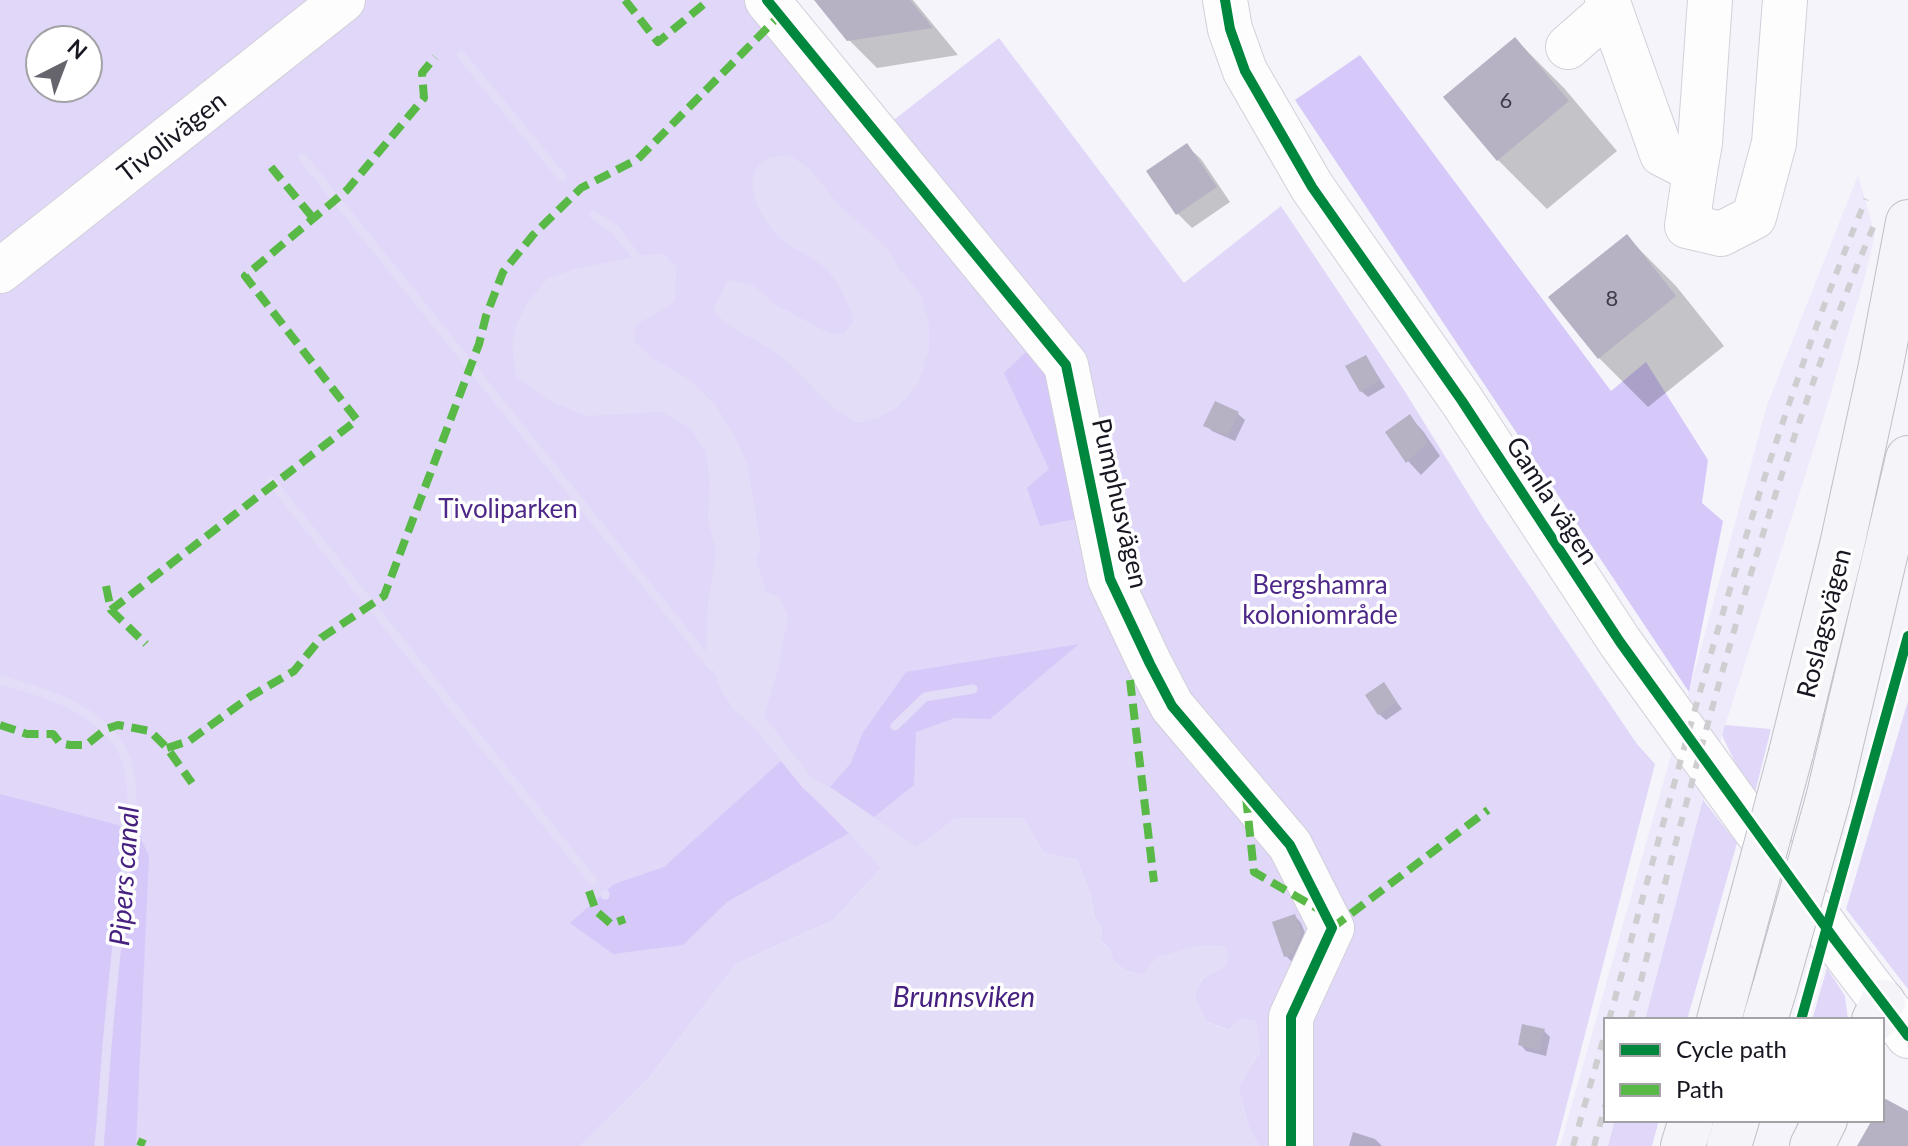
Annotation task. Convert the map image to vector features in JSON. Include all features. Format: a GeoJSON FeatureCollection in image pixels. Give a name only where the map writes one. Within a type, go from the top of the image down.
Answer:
{"type":"FeatureCollection","features":[{"type":"Feature","properties":{"kind":"main road","name":"Roslagsvägen"},"geometry":{"type":"LineString","coordinates":[[1720,1018],[1791,753],[1842,545],[1908,222]]}},
{"type":"Feature","properties":{"kind":"main road","name":"Roslagsvägen"},"geometry":{"type":"LineString","coordinates":[[1770,1004],[1828,799],[1908,458]]}},
{"type":"Feature","properties":{"kind":"main road"},"geometry":{"type":"LineString","coordinates":[[1683,1146],[1690,1122]]}},
{"type":"Feature","properties":{"kind":"main road"},"geometry":{"type":"LineString","coordinates":[[1729,1146],[1736,1122]]}},
{"type":"Feature","properties":{"kind":"main road"},"geometry":{"type":"LineString","coordinates":[[1812,1146],[1824,1122]]}},
{"type":"Feature","properties":{"kind":"street","name":"Tivolivägen"},"geometry":{"type":"LineString","coordinates":[[0,271],[343,0]]}},
{"type":"Feature","properties":{"kind":"street","name":"Pumphusvägen"},"geometry":{"type":"LineString","coordinates":[[767,0],[1066,365],[1110,579],[1134,630],[1172,706],[1290,845],[1332,928],[1291,1017],[1291,1146]]}},
{"type":"Feature","properties":{"kind":"street","name":"Gamla vägen"},"geometry":{"type":"LineString","coordinates":[[1225,0],[1230,29],[1245,71],[1312,187],[1462,401],[1620,642],[1835,940],[1878,1011],[1908,1036]]}},
{"type":"Feature","properties":{"kind":"street"},"geometry":{"type":"LineString","coordinates":[[1710,0],[1700,143],[1687,226],[1721,234],[1754,217],[1774,143],[1785,0]]}},
{"type":"Feature","properties":{"kind":"street"},"geometry":{"type":"LineString","coordinates":[[1568,47],[1608,5],[1662,154],[1695,171]]}},
{"type":"Feature","properties":{"kind":"shaded area"},"geometry":{"type":"Polygon","coordinates":[[[1360,55],[1611,391],[1646,362],[1708,460],[1702,503],[1723,521],[1689,692],[1295,100],[1360,55]]]}},
{"type":"Feature","properties":{"kind":"shaded area"},"geometry":{"type":"Polygon","coordinates":[[[1858,175],[1875,234],[1865,277],[1821,426],[1722,735],[1646,1018],[1604,1018],[1604,1122],[1614,1122],[1608,1146],[1560,1146],[1689,692],[1767,405],[1858,175]]]}},
{"type":"Feature","properties":{"kind":"shaded area"},"geometry":{"type":"Polygon","coordinates":[[[1043,336],[1097,515],[1040,526],[1027,488],[1049,469],[1004,373],[1043,336]]]}},
{"type":"Feature","properties":{"kind":"shaded area"},"geometry":{"type":"Polygon","coordinates":[[[1079,644],[990,719],[955,718],[916,732],[914,785],[874,817],[830,787],[851,763],[862,734],[906,672],[1079,644]]]}},
{"type":"Feature","properties":{"kind":"shaded area"},"geometry":{"type":"Polygon","coordinates":[[[781,761],[803,788],[849,833],[727,902],[683,945],[613,954],[570,923],[614,884],[664,867],[781,761]]]}},
{"type":"Feature","properties":{"kind":"shaded area"},"geometry":{"type":"Polygon","coordinates":[[[0,794],[138,833],[149,856],[136,1146],[0,1146],[0,794]]]}},
{"type":"Feature","properties":{"kind":"green space","name":"Tivoliparken"},"geometry":{"type":"Polygon","coordinates":[[[0,0],[795,0],[877,133],[999,38],[1184,283],[1281,206],[1402,387],[1484,519],[1637,744],[1655,764],[1556,1146],[1259,1146],[1250,1131],[1238,1087],[1260,1052],[1243,1018],[1228,1030],[1206,1021],[1194,996],[1202,979],[1226,965],[1142,975],[1125,970],[1113,961],[1110,949],[1100,940],[1102,928],[1094,916],[1091,896],[1077,860],[1044,853],[1023,818],[957,818],[881,868],[834,920],[736,964],[649,1078],[580,1146],[0,1146],[0,0]]]}},
{"type":"Feature","properties":{"kind":"green space"},"geometry":{"type":"Polygon","coordinates":[[[1908,701],[1908,989],[1846,909],[1908,701]]]}},
{"type":"Feature","properties":{"kind":"green space"},"geometry":{"type":"Polygon","coordinates":[[[1725,725],[1771,729],[1753,800],[1722,735],[1725,725]]]}},
{"type":"Feature","properties":{"kind":"green space"},"geometry":{"type":"Polygon","coordinates":[[[1703,800],[1737,843],[1688,1018],[1646,1018],[1703,800]]]}},
{"type":"Feature","properties":{"kind":"green space"},"geometry":{"type":"Polygon","coordinates":[[[1827,968],[1845,996],[1848,1018],[1813,1018],[1827,968]]]}},
{"type":"Feature","properties":{"kind":"green space"},"geometry":{"type":"Polygon","coordinates":[[[1614,1122],[1658,1122],[1652,1146],[1608,1146],[1614,1122]]]}},
{"type":"Feature","properties":{"kind":"water"},"geometry":{"type":"Polygon","coordinates":[[[789,155],[810,169],[837,203],[889,250],[900,270],[920,293],[929,323],[929,350],[918,384],[899,406],[879,418],[858,423],[846,416],[779,355],[727,324],[713,310],[728,280],[752,284],[773,303],[830,334],[844,333],[853,321],[844,294],[828,271],[777,235],[758,206],[752,181],[757,168],[768,158],[789,155]]]}},
{"type":"Feature","properties":{"kind":"water","name":"Brunnsviken"},"geometry":{"type":"Polygon","coordinates":[[[664,254],[676,267],[675,301],[635,326],[634,341],[652,358],[687,378],[714,403],[734,434],[748,466],[761,546],[756,560],[766,592],[780,597],[788,617],[777,674],[764,716],[812,778],[917,847],[957,818],[1023,818],[1044,853],[1077,860],[1091,896],[1094,916],[1102,928],[1100,940],[1110,949],[1113,961],[1125,970],[1142,975],[1157,957],[1199,945],[1225,946],[1229,953],[1226,966],[1202,979],[1194,996],[1206,1021],[1227,1030],[1243,1018],[1257,1021],[1260,1052],[1238,1087],[1250,1131],[1259,1146],[580,1146],[649,1078],[736,964],[834,920],[881,868],[803,788],[752,725],[734,710],[721,690],[706,650],[707,612],[716,552],[708,520],[710,482],[705,450],[690,428],[661,412],[586,416],[550,401],[516,377],[512,344],[517,323],[528,302],[548,278],[575,269],[643,255],[664,254]]]}},
{"type":"Feature","properties":{"kind":"building"},"geometry":{"type":"Polygon","coordinates":[[[814,0],[910,0],[933,28],[847,41],[814,0]]]}},
{"type":"Feature","properties":{"kind":"building"},"geometry":{"type":"Polygon","coordinates":[[[1515,37],[1569,101],[1497,161],[1443,97],[1515,37]]]}},
{"type":"Feature","properties":{"kind":"building"},"geometry":{"type":"Polygon","coordinates":[[[1187,143],[1217,187],[1176,215],[1146,171],[1187,143]]]}},
{"type":"Feature","properties":{"kind":"building"},"geometry":{"type":"Polygon","coordinates":[[[1627,234],[1676,296],[1598,359],[1548,297],[1627,234]]]}},
{"type":"Feature","properties":{"kind":"building"},"geometry":{"type":"Polygon","coordinates":[[[1366,355],[1380,380],[1360,392],[1345,366],[1366,355]]]}},
{"type":"Feature","properties":{"kind":"building"},"geometry":{"type":"Polygon","coordinates":[[[1215,401],[1239,412],[1228,436],[1203,426],[1215,401]]]}},
{"type":"Feature","properties":{"kind":"building"},"geometry":{"type":"Polygon","coordinates":[[[1410,414],[1428,442],[1406,463],[1385,432],[1410,414]]]}},
{"type":"Feature","properties":{"kind":"building"},"geometry":{"type":"Polygon","coordinates":[[[1384,682],[1397,702],[1378,715],[1365,695],[1384,682]]]}},
{"type":"Feature","properties":{"kind":"building"},"geometry":{"type":"Polygon","coordinates":[[[1295,914],[1302,933],[1293,954],[1284,957],[1272,922],[1295,914]]]}},
{"type":"Feature","properties":{"kind":"building"},"geometry":{"type":"Polygon","coordinates":[[[1522,1024],[1545,1029],[1539,1050],[1518,1045],[1522,1024]]]}},
{"type":"Feature","properties":{"kind":"building"},"geometry":{"type":"Polygon","coordinates":[[[1884,1098],[1908,1111],[1908,1146],[1857,1146],[1871,1122],[1884,1122],[1884,1098]]]}},
{"type":"Feature","properties":{"kind":"waterway"},"geometry":{"type":"LineString","coordinates":[[461,55],[562,177]]}},
{"type":"Feature","properties":{"kind":"waterway"},"geometry":{"type":"LineString","coordinates":[[303,158],[712,666]]}},
{"type":"Feature","properties":{"kind":"waterway"},"geometry":{"type":"LineString","coordinates":[[594,215],[615,229],[640,262]]}},
{"type":"Feature","properties":{"kind":"waterway"},"geometry":{"type":"LineString","coordinates":[[271,481],[593,881]]}},
{"type":"Feature","properties":{"kind":"waterway","name":"Pipers canal"},"geometry":{"type":"LineString","coordinates":[[0,680],[35,690],[85,713],[112,737],[128,766],[131,820],[99,1146]]}},
{"type":"Feature","properties":{"kind":"waterway"},"geometry":{"type":"LineString","coordinates":[[895,726],[925,697],[973,689]]}},
{"type":"Feature","properties":{"kind":"railway"},"geometry":{"type":"LineString","coordinates":[[1610,1018],[1695,709],[1757,502],[1790,400],[1866,199]]}},
{"type":"Feature","properties":{"kind":"railway"},"geometry":{"type":"LineString","coordinates":[[1631,1018],[1708,722],[1757,554],[1811,387],[1874,225]]}},
{"type":"Feature","properties":{"kind":"railway"},"geometry":{"type":"LineString","coordinates":[[1573,1146],[1604,1037]]}},
{"type":"Feature","properties":{"kind":"railway"},"geometry":{"type":"LineString","coordinates":[[1594,1146],[1604,1110]]}},
{"type":"Feature","properties":{"kind":"marked path"},"geometry":{"type":"LineString","coordinates":[[625,0],[658,42],[709,0]]}},
{"type":"Feature","properties":{"kind":"marked path"},"geometry":{"type":"LineString","coordinates":[[167,748],[189,741],[251,696],[294,671],[321,638],[384,596],[503,272],[533,235],[581,188],[638,159],[780,15]]}},
{"type":"Feature","properties":{"kind":"marked path"},"geometry":{"type":"LineString","coordinates":[[111,610],[357,420],[245,276],[347,190],[424,98],[422,73],[435,57]]}},
{"type":"Feature","properties":{"kind":"marked path"},"geometry":{"type":"LineString","coordinates":[[271,167],[313,218]]}},
{"type":"Feature","properties":{"kind":"marked path"},"geometry":{"type":"LineString","coordinates":[[106,586],[111,610],[146,644]]}},
{"type":"Feature","properties":{"kind":"marked path"},"geometry":{"type":"LineString","coordinates":[[1130,680],[1154,882]]}},
{"type":"Feature","properties":{"kind":"marked path"},"geometry":{"type":"LineString","coordinates":[[0,725],[27,734],[53,734],[60,743],[70,745],[86,745],[106,729],[118,725],[150,731],[167,748],[192,783]]}},
{"type":"Feature","properties":{"kind":"marked path"},"geometry":{"type":"LineString","coordinates":[[1246,797],[1254,872],[1320,910]]}},
{"type":"Feature","properties":{"kind":"marked path"},"geometry":{"type":"LineString","coordinates":[[1332,928],[1488,810]]}},
{"type":"Feature","properties":{"kind":"marked path"},"geometry":{"type":"LineString","coordinates":[[589,891],[596,911],[611,924],[625,919]]}},
{"type":"Feature","properties":{"kind":"marked path"},"geometry":{"type":"LineString","coordinates":[[140,1146],[143,1139]]}},
{"type":"Feature","properties":{"kind":"cycle path"},"geometry":{"type":"LineString","coordinates":[[767,0],[1066,365],[1110,579],[1150,664],[1172,706],[1290,845],[1332,928],[1291,1017],[1291,1146]]}},
{"type":"Feature","properties":{"kind":"cycle path"},"geometry":{"type":"LineString","coordinates":[[1225,0],[1230,29],[1245,71],[1312,187],[1462,401],[1620,642],[1908,1036]]}},
{"type":"Feature","properties":{"kind":"cycle path"},"geometry":{"type":"LineString","coordinates":[[1802,1018],[1908,636]]}},
{"type":"Feature","properties":{"kind":"park label","name":"Bergshamra koloniområde"},"geometry":{"type":"Point","coordinates":[1320,599]}}]}
